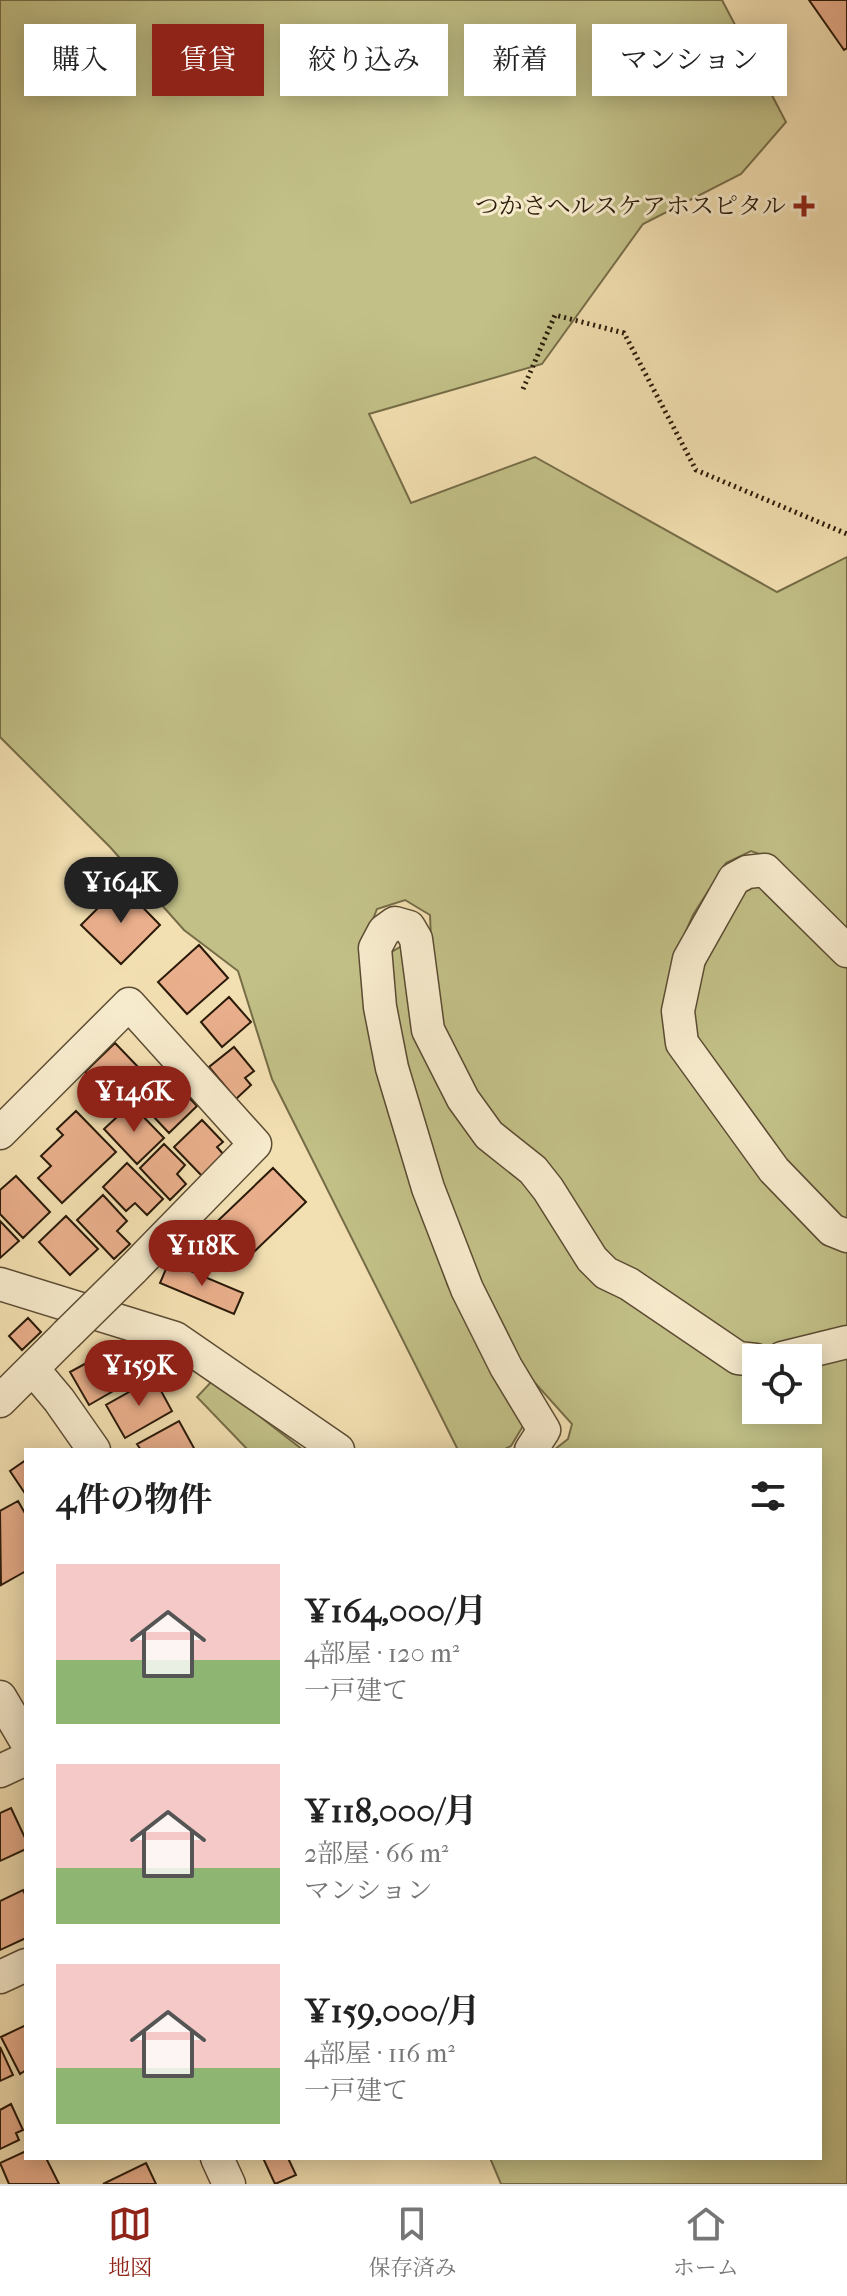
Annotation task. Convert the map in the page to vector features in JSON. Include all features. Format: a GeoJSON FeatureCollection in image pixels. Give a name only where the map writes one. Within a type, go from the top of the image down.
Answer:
{"type":"FeatureCollection","features":[{"type":"Feature","properties":{"kind":"street"},"geometry":{"type":"LineString","coordinates":[[847,951],[765,870],[747,872],[734,879],[689,959],[678,1011],[682,1043],[774,1170],[832,1230],[847,1236]]}},
{"type":"Feature","properties":{"kind":"street"},"geometry":{"type":"LineString","coordinates":[[532,1448],[544,1430],[506,1367],[467,1289],[428,1188],[392,1068],[380,1007],[375,948],[384,931],[395,923],[409,927],[416,939],[428,1030],[463,1099],[489,1135],[533,1170],[592,1259],[606,1273],[629,1284],[742,1358]]}},
{"type":"Feature","properties":{"kind":"street"},"geometry":{"type":"LineString","coordinates":[[0,1133],[129,1004],[255,1144],[0,1401]]}},
{"type":"Feature","properties":{"kind":"street"},"geometry":{"type":"LineString","coordinates":[[0,1284],[175,1338],[335,1448]]}},
{"type":"Feature","properties":{"kind":"street"},"geometry":{"type":"LineString","coordinates":[[822,1348],[847,1342]]}},
{"type":"Feature","properties":{"kind":"street"},"geometry":{"type":"LineString","coordinates":[[33,1369],[93,1448]]}},
{"type":"Feature","properties":{"kind":"street"},"geometry":{"type":"LineString","coordinates":[[0,1697],[24,1738]]}},
{"type":"Feature","properties":{"kind":"street"},"geometry":{"type":"LineString","coordinates":[[0,1771],[24,1760]]}},
{"type":"Feature","properties":{"kind":"street"},"geometry":{"type":"LineString","coordinates":[[0,1977],[24,1966]]}},
{"type":"Feature","properties":{"kind":"street"},"geometry":{"type":"LineString","coordinates":[[218,2160],[229,2184]]}},
{"type":"Feature","properties":{"kind":"path"},"geometry":{"type":"LineString","coordinates":[[523,389],[555,315],[624,333],[696,470],[847,534]]}},
{"type":"Feature","properties":{"kind":"shaded area"},"geometry":{"type":"Polygon","coordinates":[[[0,0],[722,0],[735,24],[592,24],[592,96],[772,96],[786,122],[741,174],[643,224],[542,364],[369,414],[411,503],[535,457],[777,592],[847,557],[847,934],[771,858],[751,851],[726,863],[693,915],[673,961],[667,1034],[847,1248],[847,1334],[793,1344],[744,1344],[603,1258],[496,1129],[446,1048],[433,989],[430,915],[405,900],[377,909],[364,942],[397,1136],[448,1286],[526,1421],[507,1448],[457,1448],[272,1079],[238,971],[184,930],[110,847],[0,737],[0,0]]]}},
{"type":"Feature","properties":{"kind":"shaded area"},"geometry":{"type":"Polygon","coordinates":[[[751,885],[765,888],[847,967],[847,1225],[782,1163],[693,1032],[692,997],[718,931],[734,900],[751,885]]]}},
{"type":"Feature","properties":{"kind":"shaded area"},"geometry":{"type":"Polygon","coordinates":[[[400,947],[408,953],[417,1034],[537,1187],[566,1246],[742,1363],[742,1424],[822,1424],[822,1360],[847,1352],[847,2184],[501,2184],[491,2160],[822,2160],[822,1448],[557,1448],[568,1439],[572,1424],[509,1354],[423,1142],[391,1022],[390,953],[400,947]]]}},
{"type":"Feature","properties":{"kind":"shaded area"},"geometry":{"type":"Polygon","coordinates":[[[213,1380],[300,1448],[246,1448],[197,1397],[213,1380]]]}},
{"type":"Feature","properties":{"kind":"building"},"geometry":{"type":"Polygon","coordinates":[[[809,0],[847,0],[847,48],[844,50],[809,0]]]}},
{"type":"Feature","properties":{"kind":"building"},"geometry":{"type":"Polygon","coordinates":[[[121,885],[160,925],[121,964],[81,925],[121,885]]]}},
{"type":"Feature","properties":{"kind":"building"},"geometry":{"type":"Polygon","coordinates":[[[199,945],[228,978],[187,1014],[158,982],[199,945]]]}},
{"type":"Feature","properties":{"kind":"building"},"geometry":{"type":"Polygon","coordinates":[[[229,997],[251,1022],[222,1047],[201,1022],[229,997]]]}},
{"type":"Feature","properties":{"kind":"building"},"geometry":{"type":"Polygon","coordinates":[[[115,1043],[140,1069],[110,1098],[85,1072],[115,1043]]]}},
{"type":"Feature","properties":{"kind":"building"},"geometry":{"type":"Polygon","coordinates":[[[234,1047],[254,1071],[245,1078],[251,1085],[236,1099],[209,1067],[234,1047]]]}},
{"type":"Feature","properties":{"kind":"building"},"geometry":{"type":"Polygon","coordinates":[[[163,1070],[197,1106],[169,1133],[135,1097],[163,1070]]]}},
{"type":"Feature","properties":{"kind":"building"},"geometry":{"type":"Polygon","coordinates":[[[131,1104],[164,1138],[137,1164],[104,1129],[131,1104]]]}},
{"type":"Feature","properties":{"kind":"building"},"geometry":{"type":"Polygon","coordinates":[[[76,1111],[116,1152],[62,1203],[38,1178],[51,1166],[41,1156],[63,1135],[57,1129],[76,1111]]]}},
{"type":"Feature","properties":{"kind":"building"},"geometry":{"type":"Polygon","coordinates":[[[202,1120],[223,1142],[217,1147],[224,1155],[202,1176],[174,1147],[202,1120]]]}},
{"type":"Feature","properties":{"kind":"building"},"geometry":{"type":"Polygon","coordinates":[[[164,1144],[185,1165],[177,1174],[186,1184],[170,1200],[140,1168],[164,1144]]]}},
{"type":"Feature","properties":{"kind":"building"},"geometry":{"type":"Polygon","coordinates":[[[127,1163],[163,1199],[147,1215],[135,1203],[126,1211],[103,1187],[127,1163]]]}},
{"type":"Feature","properties":{"kind":"building"},"geometry":{"type":"Polygon","coordinates":[[[273,1168],[306,1202],[236,1269],[203,1235],[273,1168]]]}},
{"type":"Feature","properties":{"kind":"building"},"geometry":{"type":"Polygon","coordinates":[[[16,1176],[50,1212],[23,1238],[0,1214],[0,1190],[16,1176]]]}},
{"type":"Feature","properties":{"kind":"building"},"geometry":{"type":"Polygon","coordinates":[[[103,1195],[127,1221],[117,1231],[130,1244],[114,1259],[77,1220],[103,1195]]]}},
{"type":"Feature","properties":{"kind":"building"},"geometry":{"type":"Polygon","coordinates":[[[66,1216],[98,1249],[70,1275],[39,1242],[66,1216]]]}},
{"type":"Feature","properties":{"kind":"building"},"geometry":{"type":"Polygon","coordinates":[[[0,1221],[19,1241],[0,1258],[0,1221]]]}},
{"type":"Feature","properties":{"kind":"building"},"geometry":{"type":"Polygon","coordinates":[[[169,1262],[243,1293],[234,1314],[160,1283],[169,1262]]]}},
{"type":"Feature","properties":{"kind":"building"},"geometry":{"type":"Polygon","coordinates":[[[28,1318],[41,1332],[22,1350],[9,1336],[28,1318]]]}},
{"type":"Feature","properties":{"kind":"building"},"geometry":{"type":"Polygon","coordinates":[[[101,1355],[105,1362],[114,1357],[121,1368],[127,1365],[134,1379],[89,1405],[70,1372],[101,1355]]]}},
{"type":"Feature","properties":{"kind":"building"},"geometry":{"type":"Polygon","coordinates":[[[154,1378],[172,1411],[125,1438],[106,1405],[154,1378]]]}},
{"type":"Feature","properties":{"kind":"building"},"geometry":{"type":"Polygon","coordinates":[[[179,1421],[194,1448],[140,1448],[137,1444],[179,1421]]]}},
{"type":"Feature","properties":{"kind":"building"},"geometry":{"type":"Polygon","coordinates":[[[24,1461],[24,1492],[10,1471],[24,1461]]]}},
{"type":"Feature","properties":{"kind":"building"},"geometry":{"type":"Polygon","coordinates":[[[18,1501],[24,1512],[24,1572],[1,1585],[0,1511],[18,1501]]]}},
{"type":"Feature","properties":{"kind":"building"},"geometry":{"type":"Polygon","coordinates":[[[11,1808],[24,1836],[24,1850],[0,1861],[0,1813],[11,1808]]]}},
{"type":"Feature","properties":{"kind":"building"},"geometry":{"type":"Polygon","coordinates":[[[24,1892],[24,1939],[0,1950],[0,1901],[24,1892]]]}},
{"type":"Feature","properties":{"kind":"building"},"geometry":{"type":"Polygon","coordinates":[[[24,2026],[24,2071],[20,2074],[1,2037],[24,2026]]]}},
{"type":"Feature","properties":{"kind":"building"},"geometry":{"type":"Polygon","coordinates":[[[0,2047],[13,2075],[0,2081],[0,2047]]]}},
{"type":"Feature","properties":{"kind":"building"},"geometry":{"type":"Polygon","coordinates":[[[11,2104],[23,2130],[16,2133],[19,2140],[0,2149],[0,2110],[11,2104]]]}},
{"type":"Feature","properties":{"kind":"building"},"geometry":{"type":"Polygon","coordinates":[[[24,2152],[24,2160],[47,2160],[59,2184],[9,2184],[0,2163],[24,2152]]]}},
{"type":"Feature","properties":{"kind":"building"},"geometry":{"type":"Polygon","coordinates":[[[264,2160],[289,2160],[296,2175],[275,2184],[264,2160]]]}},
{"type":"Feature","properties":{"kind":"building"},"geometry":{"type":"Polygon","coordinates":[[[146,2163],[156,2184],[103,2184],[146,2163]]]}},
{"type":"Feature","properties":{"kind":"place","name":"つかさヘルスケアホスピタル"},"geometry":{"type":"Point","coordinates":[804,206]}}]}
